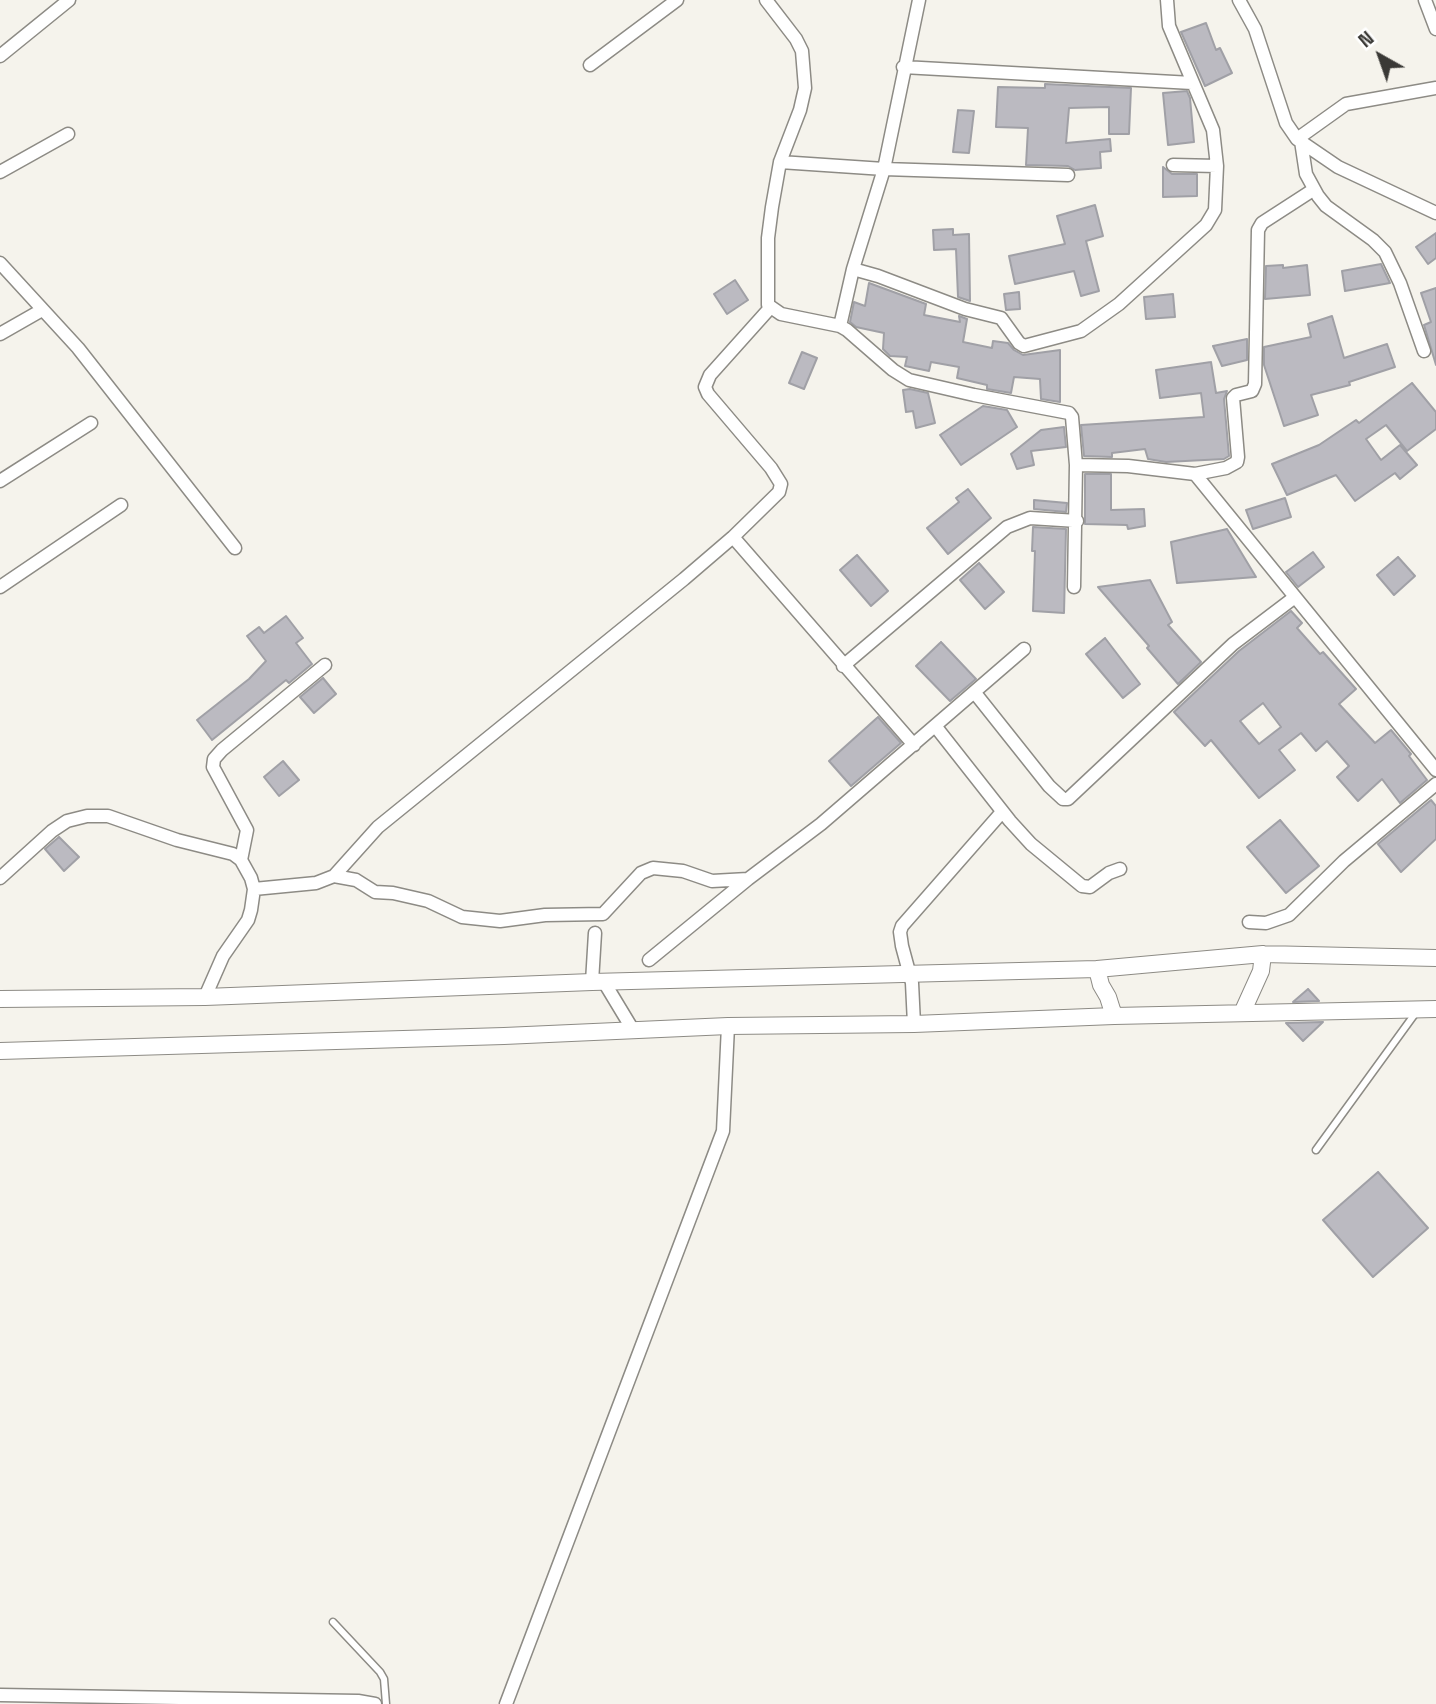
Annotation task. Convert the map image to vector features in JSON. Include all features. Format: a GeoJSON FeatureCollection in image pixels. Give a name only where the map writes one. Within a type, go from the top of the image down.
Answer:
{"type":"FeatureCollection","features":[{"type":"Feature","properties":{"kind":"street"},"geometry":{"type":"LineString","coordinates":[[0,56],[69,0]]}},
{"type":"Feature","properties":{"kind":"street"},"geometry":{"type":"LineString","coordinates":[[590,65],[677,0]]}},
{"type":"Feature","properties":{"kind":"street"},"geometry":{"type":"LineString","coordinates":[[840,326],[853,269],[884,169],[919,0]]}},
{"type":"Feature","properties":{"kind":"street"},"geometry":{"type":"LineString","coordinates":[[853,269],[965,309],[1001,318],[1024,346],[1081,331],[1119,304],[1211,219],[1216,210],[1217,166],[1213,130],[1169,26],[1167,0]]}},
{"type":"Feature","properties":{"kind":"street"},"geometry":{"type":"LineString","coordinates":[[1239,0],[1255,29],[1286,123],[1299,140],[1338,167],[1436,214]]}},
{"type":"Feature","properties":{"kind":"street"},"geometry":{"type":"LineString","coordinates":[[1425,0],[1436,29]]}},
{"type":"Feature","properties":{"kind":"street"},"geometry":{"type":"LineString","coordinates":[[771,3],[802,51],[805,88],[800,110],[780,162],[768,238],[767,301],[770,308],[782,314],[840,326],[852,332],[893,370],[909,380],[1068,412],[1072,417],[1076,465],[1074,587]]}},
{"type":"Feature","properties":{"kind":"street"},"geometry":{"type":"LineString","coordinates":[[903,67],[1192,83]]}},
{"type":"Feature","properties":{"kind":"street"},"geometry":{"type":"LineString","coordinates":[[1299,140],[1346,104],[1436,88]]}},
{"type":"Feature","properties":{"kind":"street"},"geometry":{"type":"LineString","coordinates":[[0,172],[68,134]]}},
{"type":"Feature","properties":{"kind":"street"},"geometry":{"type":"LineString","coordinates":[[1299,140],[1303,164],[1313,190],[1326,206],[1385,252],[1400,283],[1424,351]]}},
{"type":"Feature","properties":{"kind":"street"},"geometry":{"type":"LineString","coordinates":[[780,162],[884,169],[1068,175]]}},
{"type":"Feature","properties":{"kind":"street"},"geometry":{"type":"LineString","coordinates":[[1173,165],[1217,166]]}},
{"type":"Feature","properties":{"kind":"street"},"geometry":{"type":"LineString","coordinates":[[1076,465],[1128,466],[1195,474],[1226,468],[1237,462],[1232,404],[1236,395],[1255,388],[1258,230],[1262,223],[1313,190]]}},
{"type":"Feature","properties":{"kind":"street"},"geometry":{"type":"LineString","coordinates":[[0,263],[78,348],[235,548]]}},
{"type":"Feature","properties":{"kind":"street"},"geometry":{"type":"LineString","coordinates":[[254,889],[316,883],[334,876],[378,827],[733,537],[779,492],[781,484],[771,468],[708,394],[705,385],[710,375],[770,308]]}},
{"type":"Feature","properties":{"kind":"street"},"geometry":{"type":"LineString","coordinates":[[0,334],[42,310]]}},
{"type":"Feature","properties":{"kind":"street"},"geometry":{"type":"LineString","coordinates":[[0,481],[91,424]]}},
{"type":"Feature","properties":{"kind":"street"},"geometry":{"type":"LineString","coordinates":[[1195,474],[1436,770]]}},
{"type":"Feature","properties":{"kind":"street"},"geometry":{"type":"LineString","coordinates":[[0,587],[121,505]]}},
{"type":"Feature","properties":{"kind":"street"},"geometry":{"type":"LineString","coordinates":[[842,666],[1007,527],[1030,518],[1077,521]]}},
{"type":"Feature","properties":{"kind":"street"},"geometry":{"type":"LineString","coordinates":[[733,537],[842,666],[914,745]]}},
{"type":"Feature","properties":{"kind":"street"},"geometry":{"type":"LineString","coordinates":[[975,693],[1049,786],[1063,799],[1068,799],[1233,643],[1295,597]]}},
{"type":"Feature","properties":{"kind":"street"},"geometry":{"type":"LineString","coordinates":[[649,960],[748,878],[821,824],[1024,649]]}},
{"type":"Feature","properties":{"kind":"street"},"geometry":{"type":"LineString","coordinates":[[241,860],[247,830],[213,766],[214,759],[326,665]]}},
{"type":"Feature","properties":{"kind":"street"},"geometry":{"type":"LineString","coordinates":[[936,727],[1002,812],[1031,844],[1084,887],[1090,887],[1109,873],[1120,869]]}},
{"type":"Feature","properties":{"kind":"street"},"geometry":{"type":"LineString","coordinates":[[1249,922],[1266,923],[1289,915],[1344,860],[1436,784]]}},
{"type":"Feature","properties":{"kind":"street"},"geometry":{"type":"LineString","coordinates":[[914,1024],[911,975],[902,946],[902,926],[1002,812]]}},
{"type":"Feature","properties":{"kind":"street"},"geometry":{"type":"LineString","coordinates":[[0,878],[52,831],[67,821],[87,816],[108,816],[177,840],[226,851],[241,860],[254,889],[247,920],[223,956],[205,997]]}},
{"type":"Feature","properties":{"kind":"street"},"geometry":{"type":"LineString","coordinates":[[633,1030],[598,982],[595,933],[603,914],[641,873],[653,868],[683,871],[712,881],[748,878]]}},
{"type":"Feature","properties":{"kind":"street"},"geometry":{"type":"LineString","coordinates":[[334,876],[356,880],[376,892],[428,901],[462,917],[500,921],[545,915],[603,914]]}},
{"type":"Feature","properties":{"kind":"street"},"geometry":{"type":"LineString","coordinates":[[582,915],[595,933]]}},
{"type":"Feature","properties":{"kind":"street"},"geometry":{"type":"LineString","coordinates":[[0,999],[205,997],[598,982],[1097,969],[1263,954],[1436,958]]}},
{"type":"Feature","properties":{"kind":"street"},"geometry":{"type":"LineString","coordinates":[[1242,1013],[1261,971],[1263,954]]}},
{"type":"Feature","properties":{"kind":"street"},"geometry":{"type":"LineString","coordinates":[[1097,969],[1114,1016]]}},
{"type":"Feature","properties":{"kind":"street"},"geometry":{"type":"LineString","coordinates":[[0,1051],[504,1036],[728,1026],[914,1024],[1114,1016],[1436,1009]]}},
{"type":"Feature","properties":{"kind":"street"},"geometry":{"type":"LineString","coordinates":[[506,1704],[723,1131],[728,1026]]}},
{"type":"Feature","properties":{"kind":"street"},"geometry":{"type":"LineString","coordinates":[[0,1695],[358,1701],[375,1704]]}},
{"type":"Feature","properties":{"kind":"lane"},"geometry":{"type":"LineString","coordinates":[[1317,1150],[1418,1010]]}},
{"type":"Feature","properties":{"kind":"lane"},"geometry":{"type":"LineString","coordinates":[[333,1622],[380,1672],[384,1679],[386,1704]]}},
{"type":"Feature","properties":{"kind":"building"},"geometry":{"type":"Polygon","coordinates":[[[1206,23],[1216,50],[1220,48],[1232,73],[1205,86],[1181,32],[1206,23]]]}},
{"type":"Feature","properties":{"kind":"building"},"geometry":{"type":"Polygon","coordinates":[[[1045,84],[1131,88],[1129,134],[1109,134],[1109,107],[1069,108],[1066,143],[1110,139],[1111,151],[1100,152],[1101,168],[1075,170],[1068,166],[1026,165],[1028,128],[996,127],[998,87],[1045,88],[1045,84]]]}},
{"type":"Feature","properties":{"kind":"building"},"geometry":{"type":"Polygon","coordinates":[[[1187,91],[1194,142],[1168,145],[1163,93],[1187,91]]]}},
{"type":"Feature","properties":{"kind":"building"},"geometry":{"type":"Polygon","coordinates":[[[958,110],[974,111],[969,153],[953,152],[958,110]]]}},
{"type":"Feature","properties":{"kind":"building"},"geometry":{"type":"Polygon","coordinates":[[[1163,167],[1172,174],[1197,174],[1197,196],[1163,197],[1163,167]]]}},
{"type":"Feature","properties":{"kind":"building"},"geometry":{"type":"Polygon","coordinates":[[[1095,205],[1103,236],[1086,241],[1099,291],[1081,296],[1074,271],[1015,284],[1009,256],[1065,244],[1057,216],[1095,205]]]}},
{"type":"Feature","properties":{"kind":"building"},"geometry":{"type":"Polygon","coordinates":[[[953,229],[953,235],[969,234],[970,301],[958,297],[956,249],[934,250],[933,230],[953,229]]]}},
{"type":"Feature","properties":{"kind":"building"},"geometry":{"type":"Polygon","coordinates":[[[1436,233],[1436,258],[1428,264],[1416,247],[1436,233]]]}},
{"type":"Feature","properties":{"kind":"building"},"geometry":{"type":"Polygon","coordinates":[[[1381,264],[1390,283],[1345,291],[1342,271],[1381,264]]]}},
{"type":"Feature","properties":{"kind":"building"},"geometry":{"type":"Polygon","coordinates":[[[1283,265],[1283,268],[1307,265],[1310,295],[1265,299],[1266,266],[1283,265]]]}},
{"type":"Feature","properties":{"kind":"building"},"geometry":{"type":"Polygon","coordinates":[[[735,280],[748,300],[727,314],[714,294],[735,280]]]}},
{"type":"Feature","properties":{"kind":"building"},"geometry":{"type":"Polygon","coordinates":[[[869,283],[926,304],[924,315],[960,322],[959,316],[967,319],[963,342],[992,348],[993,341],[1008,343],[1023,355],[1060,350],[1060,402],[1041,399],[1040,379],[1014,377],[1011,393],[987,389],[987,385],[957,378],[959,367],[931,362],[929,371],[905,366],[907,357],[890,356],[883,349],[884,333],[856,327],[850,322],[854,302],[865,306],[869,283]]]}},
{"type":"Feature","properties":{"kind":"building"},"geometry":{"type":"Polygon","coordinates":[[[1436,288],[1436,365],[1424,325],[1431,322],[1421,293],[1436,288]]]}},
{"type":"Feature","properties":{"kind":"building"},"geometry":{"type":"Polygon","coordinates":[[[1019,292],[1020,309],[1006,310],[1004,294],[1019,292]]]}},
{"type":"Feature","properties":{"kind":"building"},"geometry":{"type":"Polygon","coordinates":[[[1173,294],[1175,317],[1146,319],[1144,297],[1173,294]]]}},
{"type":"Feature","properties":{"kind":"building"},"geometry":{"type":"Polygon","coordinates":[[[1332,316],[1344,358],[1387,344],[1395,367],[1349,382],[1350,385],[1311,395],[1318,415],[1284,426],[1264,365],[1264,347],[1311,337],[1308,324],[1332,316]]]}},
{"type":"Feature","properties":{"kind":"building"},"geometry":{"type":"Polygon","coordinates":[[[1247,339],[1247,360],[1222,366],[1213,346],[1247,339]]]}},
{"type":"Feature","properties":{"kind":"building"},"geometry":{"type":"Polygon","coordinates":[[[802,352],[817,358],[804,389],[789,383],[802,352]]]}},
{"type":"Feature","properties":{"kind":"building"},"geometry":{"type":"Polygon","coordinates":[[[1211,362],[1216,393],[1227,391],[1224,399],[1229,456],[1224,459],[1166,462],[1148,459],[1145,449],[1112,453],[1112,457],[1084,456],[1081,425],[1204,417],[1201,393],[1160,398],[1156,370],[1211,362]]]}},
{"type":"Feature","properties":{"kind":"building"},"geometry":{"type":"Polygon","coordinates":[[[1412,383],[1436,412],[1436,429],[1407,451],[1386,425],[1366,439],[1381,460],[1400,445],[1417,465],[1400,479],[1395,473],[1355,501],[1336,475],[1287,495],[1272,464],[1319,445],[1356,420],[1359,423],[1412,383]]]}},
{"type":"Feature","properties":{"kind":"building"},"geometry":{"type":"Polygon","coordinates":[[[903,390],[928,393],[935,423],[916,428],[913,411],[906,412],[903,390]]]}},
{"type":"Feature","properties":{"kind":"building"},"geometry":{"type":"Polygon","coordinates":[[[983,406],[1007,410],[1017,427],[961,465],[940,435],[983,406]]]}},
{"type":"Feature","properties":{"kind":"building"},"geometry":{"type":"Polygon","coordinates":[[[1064,427],[1066,447],[1031,451],[1034,465],[1017,469],[1011,454],[1041,430],[1064,427]]]}},
{"type":"Feature","properties":{"kind":"building"},"geometry":{"type":"Polygon","coordinates":[[[1085,474],[1111,474],[1111,510],[1144,509],[1145,526],[1128,529],[1127,525],[1085,524],[1085,474]]]}},
{"type":"Feature","properties":{"kind":"building"},"geometry":{"type":"Polygon","coordinates":[[[968,489],[991,518],[948,554],[927,528],[959,502],[956,498],[968,489]]]}},
{"type":"Feature","properties":{"kind":"building"},"geometry":{"type":"Polygon","coordinates":[[[1285,498],[1291,517],[1253,529],[1246,510],[1285,498]]]}},
{"type":"Feature","properties":{"kind":"building"},"geometry":{"type":"Polygon","coordinates":[[[1034,500],[1067,503],[1066,512],[1034,509],[1034,500]]]}},
{"type":"Feature","properties":{"kind":"building"},"geometry":{"type":"Polygon","coordinates":[[[1033,527],[1066,529],[1064,613],[1033,611],[1033,527]]]}},
{"type":"Feature","properties":{"kind":"building"},"geometry":{"type":"Polygon","coordinates":[[[1227,529],[1256,577],[1177,583],[1171,542],[1227,529]]]}},
{"type":"Feature","properties":{"kind":"building"},"geometry":{"type":"Polygon","coordinates":[[[1313,552],[1324,567],[1298,587],[1286,572],[1313,552]]]}},
{"type":"Feature","properties":{"kind":"building"},"geometry":{"type":"Polygon","coordinates":[[[857,555],[888,591],[871,606],[840,570],[857,555]]]}},
{"type":"Feature","properties":{"kind":"building"},"geometry":{"type":"Polygon","coordinates":[[[1398,557],[1415,576],[1394,595],[1377,575],[1398,557]]]}},
{"type":"Feature","properties":{"kind":"building"},"geometry":{"type":"Polygon","coordinates":[[[979,563],[1004,592],[985,609],[960,580],[979,563]]]}},
{"type":"Feature","properties":{"kind":"building"},"geometry":{"type":"Polygon","coordinates":[[[1150,580],[1172,622],[1168,625],[1201,662],[1178,684],[1098,587],[1150,580]]]}},
{"type":"Feature","properties":{"kind":"building"},"geometry":{"type":"Polygon","coordinates":[[[1291,611],[1302,623],[1297,628],[1356,689],[1339,704],[1375,743],[1391,730],[1411,754],[1409,756],[1427,780],[1400,803],[1382,779],[1358,801],[1337,777],[1349,766],[1327,741],[1316,751],[1301,733],[1279,750],[1295,770],[1259,798],[1211,740],[1205,746],[1174,712],[1239,651],[1291,611]],[[1263,703],[1240,721],[1259,744],[1281,727],[1263,703]]]}},
{"type":"Feature","properties":{"kind":"building"},"geometry":{"type":"Polygon","coordinates":[[[286,616],[303,638],[296,643],[312,664],[289,683],[286,680],[212,740],[197,720],[249,679],[266,661],[247,636],[259,627],[264,633],[286,616]]]}},
{"type":"Feature","properties":{"kind":"building"},"geometry":{"type":"Polygon","coordinates":[[[1105,638],[1140,684],[1123,698],[1086,654],[1105,638]]]}},
{"type":"Feature","properties":{"kind":"building"},"geometry":{"type":"Polygon","coordinates":[[[941,642],[976,679],[950,701],[916,666],[941,642]]]}},
{"type":"Feature","properties":{"kind":"building"},"geometry":{"type":"Polygon","coordinates":[[[323,678],[336,694],[314,713],[300,697],[323,678]]]}},
{"type":"Feature","properties":{"kind":"building"},"geometry":{"type":"Polygon","coordinates":[[[878,717],[901,743],[851,786],[829,761],[878,717]]]}},
{"type":"Feature","properties":{"kind":"building"},"geometry":{"type":"Polygon","coordinates":[[[283,761],[299,780],[279,796],[264,777],[283,761]]]}},
{"type":"Feature","properties":{"kind":"building"},"geometry":{"type":"Polygon","coordinates":[[[1431,800],[1436,806],[1436,839],[1401,872],[1378,844],[1431,800]]]}},
{"type":"Feature","properties":{"kind":"building"},"geometry":{"type":"Polygon","coordinates":[[[1280,820],[1319,866],[1286,893],[1247,847],[1280,820]]]}},
{"type":"Feature","properties":{"kind":"building"},"geometry":{"type":"Polygon","coordinates":[[[59,837],[79,857],[64,871],[45,849],[59,837]]]}},
{"type":"Feature","properties":{"kind":"building"},"geometry":{"type":"Polygon","coordinates":[[[1308,989],[1319,1001],[1293,1002],[1308,989]]]}},
{"type":"Feature","properties":{"kind":"building"},"geometry":{"type":"Polygon","coordinates":[[[1323,1022],[1303,1041],[1286,1023],[1323,1022]]]}},
{"type":"Feature","properties":{"kind":"building"},"geometry":{"type":"Polygon","coordinates":[[[1378,1172],[1428,1228],[1373,1277],[1323,1220],[1378,1172]]]}}]}
